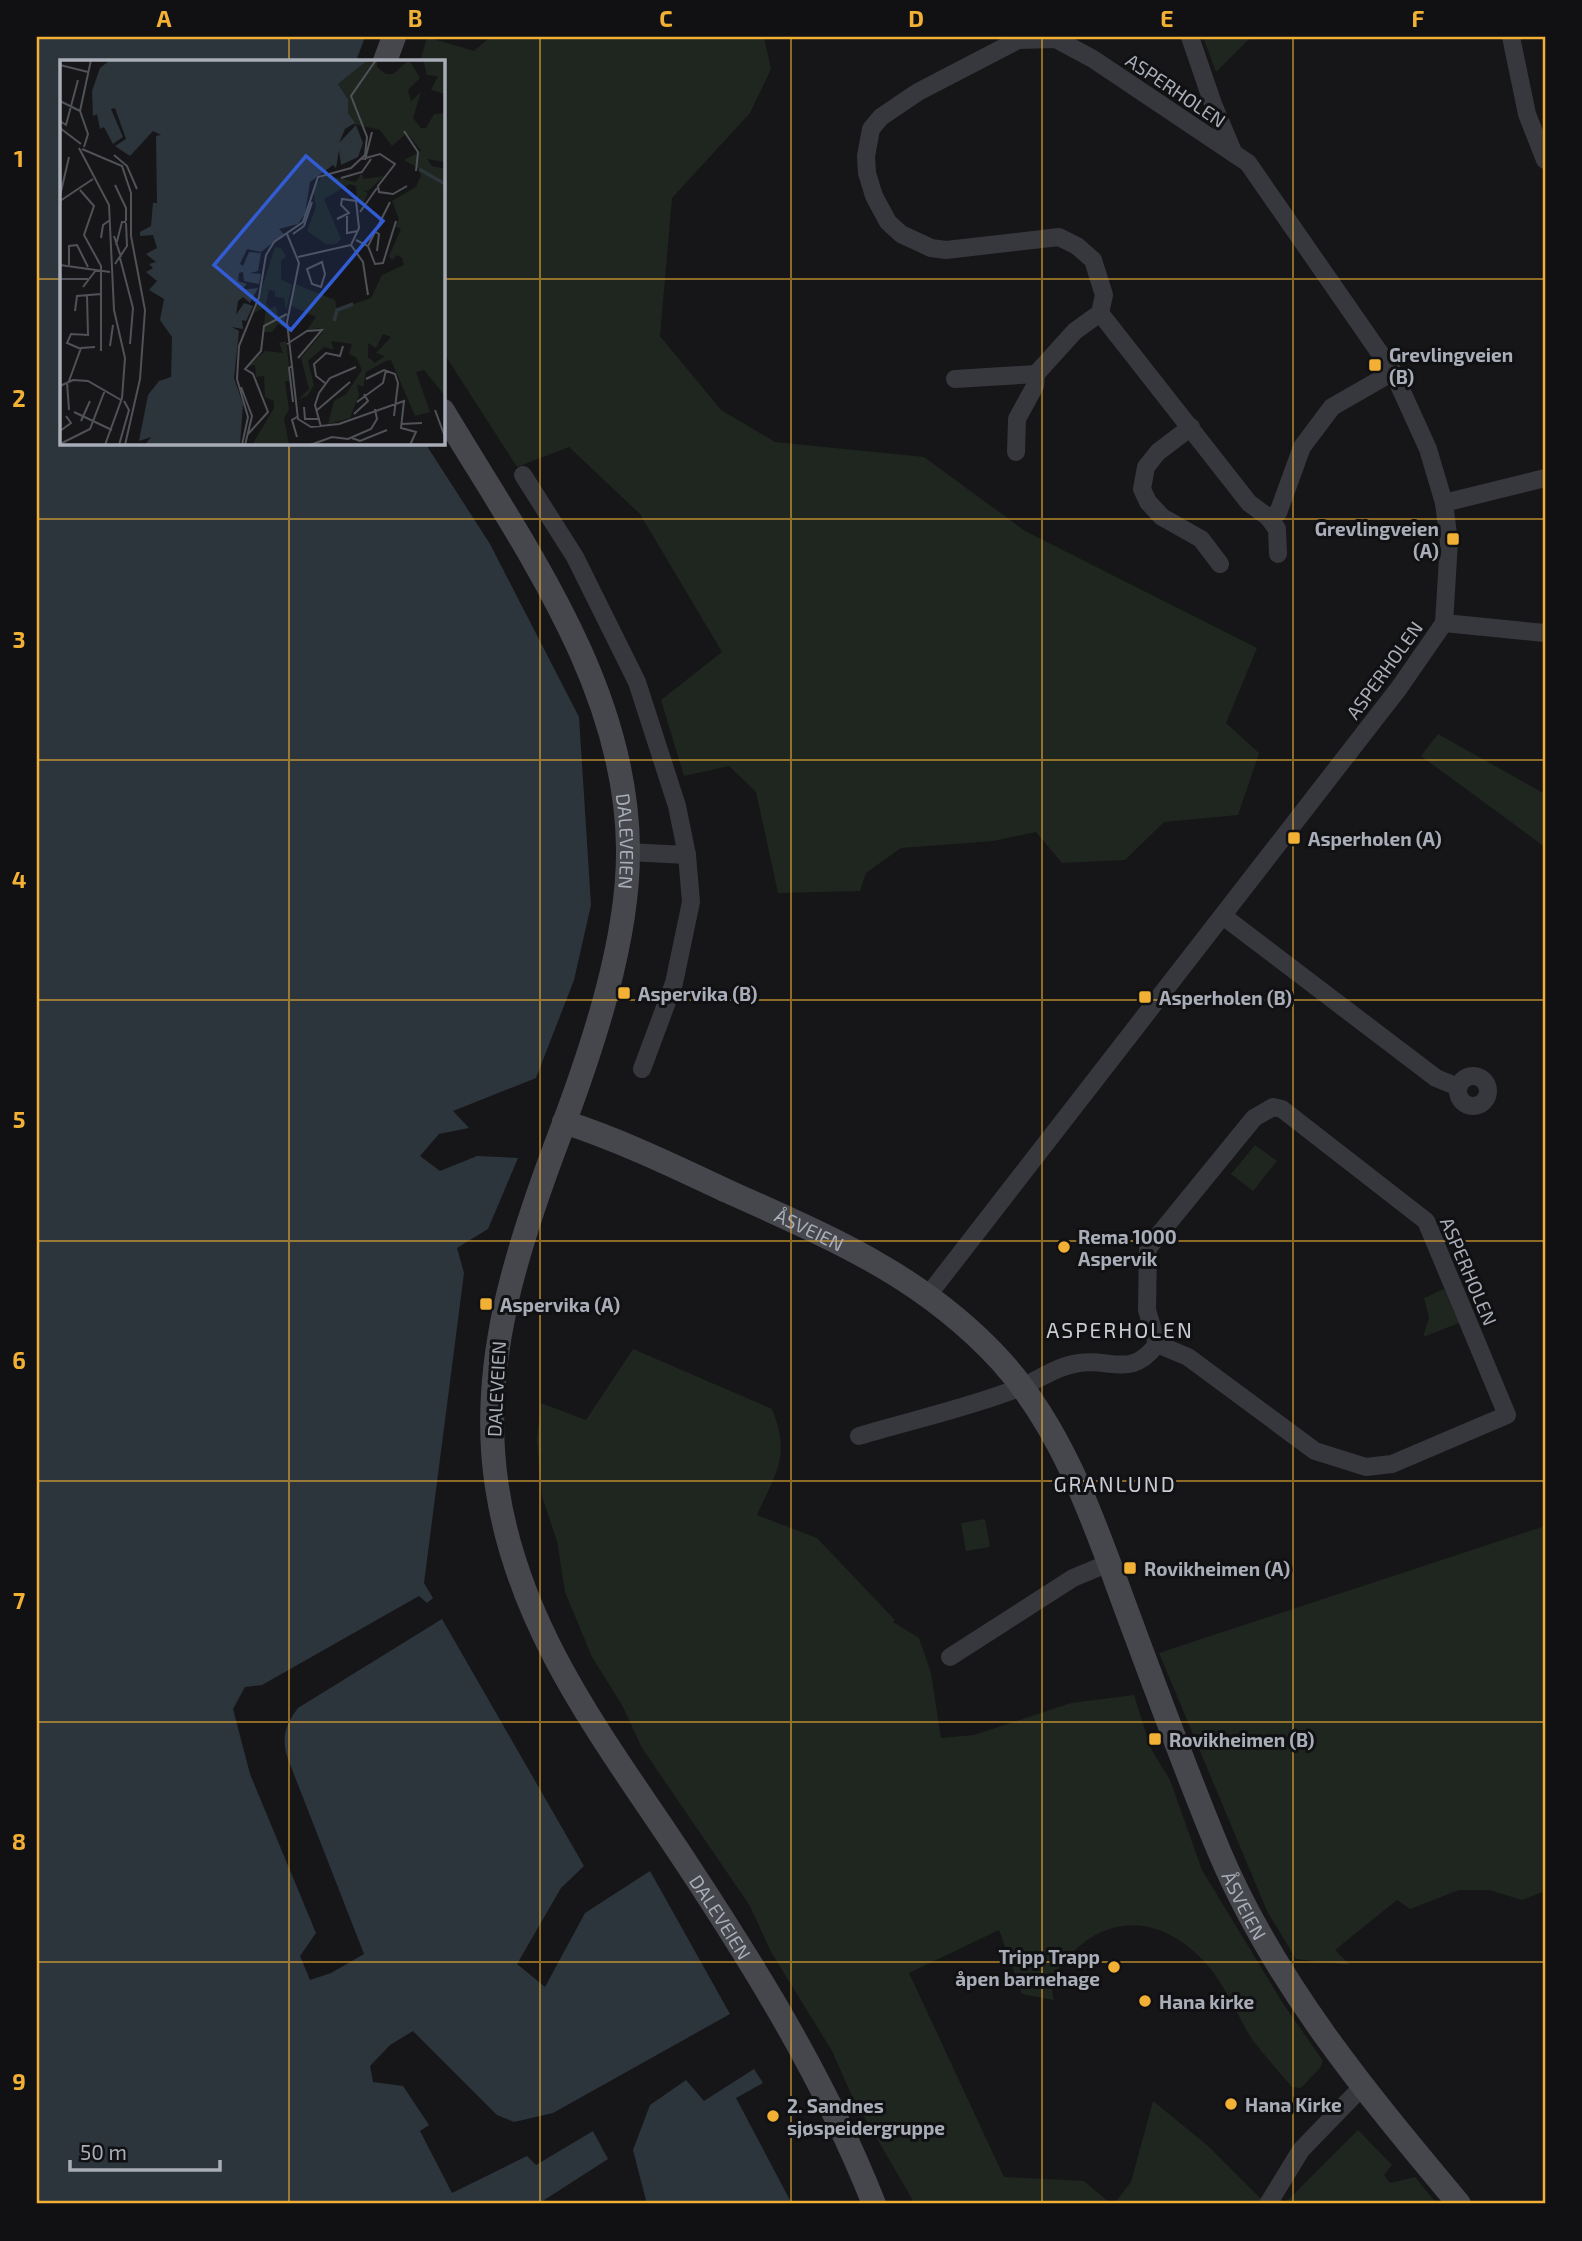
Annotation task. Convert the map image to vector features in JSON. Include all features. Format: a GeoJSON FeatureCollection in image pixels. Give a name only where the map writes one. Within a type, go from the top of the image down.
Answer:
{"type":"FeatureCollection","features":[{"type":"Feature","properties":{"kind":"main road"},"geometry":{"type":"LineString","coordinates":[[385,60],[394,37]]}},
{"type":"Feature","properties":{"kind":"main road","name":"DALEVEIEN"},"geometry":{"type":"LineString","coordinates":[[444,413],[539,573],[574,639],[605,712],[619,768],[628,852],[616,954],[564,1122],[533,1205],[503,1310],[492,1406],[496,1483],[509,1548],[521,1588],[558,1666],[751,1964],[821,2085],[874,2204]]}},
{"type":"Feature","properties":{"kind":"main road","name":"ÅSVEIEN"},"geometry":{"type":"LineString","coordinates":[[564,1122],[622,1143],[873,1259],[929,1294],[980,1340],[1022,1387],[1060,1446],[1109,1563],[1163,1709],[1234,1885],[1305,2007],[1363,2086],[1459,2204]]}},
{"type":"Feature","properties":{"kind":"street","name":"ASPERHOLEN"},"geometry":{"type":"LineString","coordinates":[[1190,37],[1234,154]]}},
{"type":"Feature","properties":{"kind":"street"},"geometry":{"type":"LineString","coordinates":[[1511,37],[1527,114],[1545,160]]}},
{"type":"Feature","properties":{"kind":"street","name":"ASPERHOLEN"},"geometry":{"type":"LineString","coordinates":[[929,1294],[1424,656],[1444,623],[1449,542],[1444,503],[1428,449],[1393,372],[1248,163],[1093,59],[1056,39],[1018,40],[918,92],[881,117],[871,130],[866,156],[867,173],[888,222],[901,234],[931,248],[946,250],[1059,237],[1077,246],[1093,260],[1104,295],[1100,313]]}},
{"type":"Feature","properties":{"kind":"street"},"geometry":{"type":"LineString","coordinates":[[1016,452],[1017,419],[1035,386],[1036,374],[1060,345],[1100,313],[1249,503],[1268,517],[1277,529],[1278,554]]}},
{"type":"Feature","properties":{"kind":"street"},"geometry":{"type":"LineString","coordinates":[[1268,517],[1278,513],[1302,447],[1332,407],[1393,372]]}},
{"type":"Feature","properties":{"kind":"street"},"geometry":{"type":"LineString","coordinates":[[955,379],[1036,374]]}},
{"type":"Feature","properties":{"kind":"street"},"geometry":{"type":"LineString","coordinates":[[1191,427],[1157,452],[1146,467],[1142,489],[1148,502],[1162,517],[1201,539],[1220,564]]}},
{"type":"Feature","properties":{"kind":"street"},"geometry":{"type":"LineString","coordinates":[[523,475],[575,557],[637,682],[677,806],[687,855],[691,902],[674,983],[642,1069]]}},
{"type":"Feature","properties":{"kind":"street"},"geometry":{"type":"LineString","coordinates":[[1444,503],[1545,478]]}},
{"type":"Feature","properties":{"kind":"street"},"geometry":{"type":"LineString","coordinates":[[1444,623],[1545,633]]}},
{"type":"Feature","properties":{"kind":"street"},"geometry":{"type":"LineString","coordinates":[[628,852],[687,855]]}},
{"type":"Feature","properties":{"kind":"street"},"geometry":{"type":"LineString","coordinates":[[1223,916],[1436,1078],[1458,1087]]}},
{"type":"Feature","properties":{"kind":"street","name":"ASPERHOLEN"},"geometry":{"type":"LineString","coordinates":[[1273,1107],[1282,1109],[1426,1221],[1507,1415],[1392,1464],[1366,1467],[1315,1451],[1188,1357],[1157,1344],[1147,1310],[1145,1273],[1148,1248],[1254,1118],[1273,1107]]}},
{"type":"Feature","properties":{"kind":"street"},"geometry":{"type":"LineString","coordinates":[[859,1436],[1022,1387],[1048,1372],[1080,1363],[1116,1367],[1136,1363],[1147,1357],[1157,1344]]}},
{"type":"Feature","properties":{"kind":"street"},"geometry":{"type":"LineString","coordinates":[[950,1657],[1073,1578],[1109,1563]]}},
{"type":"Feature","properties":{"kind":"street"},"geometry":{"type":"LineString","coordinates":[[1268,2204],[1301,2150],[1363,2086]]}},
{"type":"Feature","properties":{"kind":"shaded area"},"geometry":{"type":"Polygon","coordinates":[[[37,37],[365,37],[356,60],[60,60],[60,444],[426,444],[490,544],[579,717],[591,905],[574,980],[536,1078],[453,1111],[469,1128],[439,1134],[420,1156],[440,1171],[477,1156],[518,1158],[488,1229],[457,1248],[464,1273],[424,1583],[433,1598],[427,1603],[419,1596],[262,1685],[245,1687],[233,1709],[250,1774],[316,1933],[300,1956],[310,1980],[331,1973],[364,1954],[288,1759],[285,1745],[287,1726],[298,1708],[442,1619],[584,1866],[561,1888],[517,1964],[545,1987],[585,1913],[650,1871],[730,2014],[553,2113],[514,2122],[497,2115],[413,2031],[390,2045],[370,2066],[373,2082],[403,2086],[429,2125],[420,2131],[452,2193],[527,2156],[536,2165],[593,2131],[608,2159],[538,2204],[37,2204],[37,37]]]}},
{"type":"Feature","properties":{"kind":"shaded area"},"geometry":{"type":"Polygon","coordinates":[[[427,37],[474,51],[490,37],[764,37],[771,69],[750,113],[672,198],[660,336],[721,410],[775,442],[924,457],[1025,531],[1257,648],[1226,723],[1259,753],[1238,815],[1164,822],[1125,860],[1062,863],[1036,832],[993,841],[901,848],[866,873],[860,891],[778,893],[756,792],[729,766],[684,776],[661,700],[722,652],[640,514],[569,447],[517,467],[444,354],[444,60],[420,60],[427,37]]]}},
{"type":"Feature","properties":{"kind":"shaded area"},"geometry":{"type":"Polygon","coordinates":[[[1203,37],[1251,37],[1216,72],[1203,37]]]}},
{"type":"Feature","properties":{"kind":"shaded area"},"geometry":{"type":"Polygon","coordinates":[[[1438,734],[1545,794],[1545,847],[1421,756],[1438,734]]]}},
{"type":"Feature","properties":{"kind":"shaded area"},"geometry":{"type":"Polygon","coordinates":[[[1255,1145],[1277,1161],[1253,1191],[1231,1174],[1255,1145]]]}},
{"type":"Feature","properties":{"kind":"shaded area"},"geometry":{"type":"Polygon","coordinates":[[[1444,1289],[1459,1323],[1423,1337],[1429,1318],[1424,1298],[1444,1289]]]}},
{"type":"Feature","properties":{"kind":"shaded area"},"geometry":{"type":"Polygon","coordinates":[[[633,1349],[772,1409],[778,1426],[781,1452],[775,1475],[757,1515],[817,1538],[895,1620],[893,1622],[919,1638],[931,1673],[941,1738],[974,1735],[1071,1703],[1134,1695],[1151,1749],[1170,1780],[1202,1870],[1282,2002],[1323,2061],[1301,2088],[1292,2087],[1254,2042],[1213,1972],[1198,1955],[1164,1932],[1146,1926],[1127,1925],[1109,1929],[1090,1938],[1062,1963],[1053,1980],[1054,2000],[1022,1994],[999,1930],[909,1973],[1004,2177],[1084,2181],[1111,2204],[915,2204],[851,2094],[832,2051],[771,1952],[750,1906],[642,1748],[622,1705],[592,1657],[565,1592],[557,1541],[542,1497],[537,1440],[541,1403],[586,1420],[633,1349]]]}},
{"type":"Feature","properties":{"kind":"shaded area"},"geometry":{"type":"Polygon","coordinates":[[[985,1519],[990,1547],[966,1551],[961,1523],[985,1519]]]}},
{"type":"Feature","properties":{"kind":"shaded area"},"geometry":{"type":"Polygon","coordinates":[[[1545,1526],[1545,1891],[1522,1900],[1489,1890],[1459,1890],[1410,1909],[1397,1900],[1335,1950],[1350,1965],[1296,1959],[1267,1911],[1159,1653],[1545,1526]]]}},
{"type":"Feature","properties":{"kind":"shaded area"},"geometry":{"type":"Polygon","coordinates":[[[754,2069],[763,2083],[736,2098],[792,2204],[647,2204],[633,2150],[650,2105],[686,2080],[704,2101],[754,2069]]]}},
{"type":"Feature","properties":{"kind":"shaded area"},"geometry":{"type":"Polygon","coordinates":[[[1153,2101],[1208,2146],[1266,2204],[1114,2204],[1131,2182],[1153,2101]]]}},
{"type":"Feature","properties":{"kind":"shaded area"},"geometry":{"type":"Polygon","coordinates":[[[1358,2130],[1392,2165],[1384,2175],[1390,2183],[1415,2177],[1437,2204],[1284,2204],[1358,2130]]]}},
{"type":"Feature","properties":{"kind":"place","name":"Grevlingveien (B)"},"geometry":{"type":"Point","coordinates":[1375,365]}},
{"type":"Feature","properties":{"kind":"place","name":"Grevlingveien (A)"},"geometry":{"type":"Point","coordinates":[1453,539]}},
{"type":"Feature","properties":{"kind":"place","name":"Asperholen (A)"},"geometry":{"type":"Point","coordinates":[1294,838]}},
{"type":"Feature","properties":{"kind":"place","name":"Aspervika (B)"},"geometry":{"type":"Point","coordinates":[624,993]}},
{"type":"Feature","properties":{"kind":"place","name":"Asperholen (B)"},"geometry":{"type":"Point","coordinates":[1145,997]}},
{"type":"Feature","properties":{"kind":"place","name":"Rema 1000 Aspervik"},"geometry":{"type":"Point","coordinates":[1064,1247]}},
{"type":"Feature","properties":{"kind":"place","name":"Aspervika (A)"},"geometry":{"type":"Point","coordinates":[486,1304]}},
{"type":"Feature","properties":{"kind":"place","name":"Rovikheimen (A)"},"geometry":{"type":"Point","coordinates":[1130,1568]}},
{"type":"Feature","properties":{"kind":"place","name":"Rovikheimen (B)"},"geometry":{"type":"Point","coordinates":[1155,1739]}},
{"type":"Feature","properties":{"kind":"place","name":"Tripp Trapp åpen barnehage"},"geometry":{"type":"Point","coordinates":[1114,1967]}},
{"type":"Feature","properties":{"kind":"place","name":"Hana kirke"},"geometry":{"type":"Point","coordinates":[1145,2001]}},
{"type":"Feature","properties":{"kind":"place","name":"Hana Kirke"},"geometry":{"type":"Point","coordinates":[1231,2104]}},
{"type":"Feature","properties":{"kind":"place","name":"2. Sandnes sjøspeidergruppe"},"geometry":{"type":"Point","coordinates":[773,2116]}},
{"type":"Feature","properties":{"kind":"district","name":"ASPERHOLEN"},"geometry":{"type":"Point","coordinates":[1120,1329]}},
{"type":"Feature","properties":{"kind":"district","name":"GRANLUND"},"geometry":{"type":"Point","coordinates":[1115,1483]}}]}
